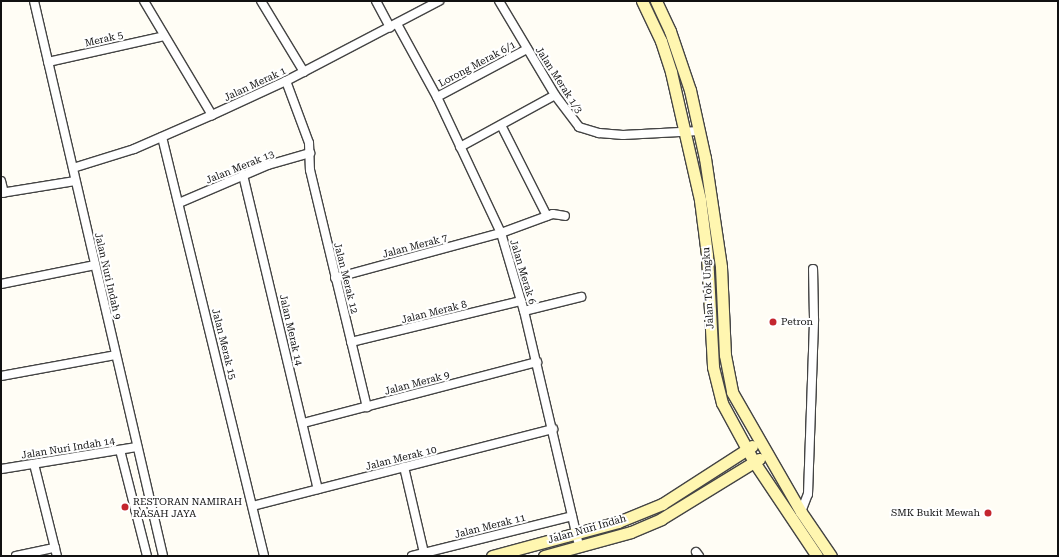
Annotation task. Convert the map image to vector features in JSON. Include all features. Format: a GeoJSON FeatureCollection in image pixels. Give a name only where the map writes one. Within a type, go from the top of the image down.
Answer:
{"type":"FeatureCollection","features":[{"type":"Feature","properties":{"kind":"main road","name":"Jalan Tok Ungku"},"geometry":{"type":"LineString","coordinates":[[642,1],[661,41],[685,132],[700,200],[707,255],[713,367],[722,403],[754,462],[817,556]]}},
{"type":"Feature","properties":{"kind":"main road","name":"Jalan Tok Ungku"},"geometry":{"type":"LineString","coordinates":[[656,1],[670,31],[690,90],[715,215],[721,267],[725,355],[732,392],[758,442],[801,512],[831,556]]}},
{"type":"Feature","properties":{"kind":"main road","name":"Jalan Nuri Indah"},"geometry":{"type":"LineString","coordinates":[[492,556],[618,522],[662,504],[758,442]]}},
{"type":"Feature","properties":{"kind":"main road","name":"Jalan Nuri Indah"},"geometry":{"type":"LineString","coordinates":[[544,556],[579,545],[631,532],[661,519],[766,454]]}},
{"type":"Feature","properties":{"kind":"street","name":"Jalan Nuri Indah 9"},"geometry":{"type":"LineString","coordinates":[[34,1],[115,355],[163,556]]}},
{"type":"Feature","properties":{"kind":"street"},"geometry":{"type":"LineString","coordinates":[[144,1],[212,115]]}},
{"type":"Feature","properties":{"kind":"street"},"geometry":{"type":"LineString","coordinates":[[261,1],[304,72]]}},
{"type":"Feature","properties":{"kind":"street","name":"Jalan Merak 6"},"geometry":{"type":"LineString","coordinates":[[376,1],[394,26],[437,97],[501,233],[537,362],[579,545]]}},
{"type":"Feature","properties":{"kind":"street","name":"Jalan Merak 1"},"geometry":{"type":"LineString","coordinates":[[73,168],[102,161],[212,115],[304,72],[439,1]]}},
{"type":"Feature","properties":{"kind":"street","name":"Jalan Merak 1/3"},"geometry":{"type":"LineString","coordinates":[[499,1],[555,95],[579,127],[599,133],[654,134],[698,131]]}},
{"type":"Feature","properties":{"kind":"street","name":"Merak 5"},"geometry":{"type":"LineString","coordinates":[[48,62],[164,36]]}},
{"type":"Feature","properties":{"kind":"street","name":"Lorong Merak 6/1"},"geometry":{"type":"LineString","coordinates":[[437,97],[527,49]]}},
{"type":"Feature","properties":{"kind":"street","name":"Jalan Merak 12"},"geometry":{"type":"LineString","coordinates":[[286,81],[306,131],[310,153],[310,170],[367,407]]}},
{"type":"Feature","properties":{"kind":"street"},"geometry":{"type":"LineString","coordinates":[[460,147],[555,95]]}},
{"type":"Feature","properties":{"kind":"street"},"geometry":{"type":"LineString","coordinates":[[501,125],[547,216],[560,213],[565,216]]}},
{"type":"Feature","properties":{"kind":"street","name":"Jalan Merak 15"},"geometry":{"type":"LineString","coordinates":[[162,137],[264,556]]}},
{"type":"Feature","properties":{"kind":"street","name":"Jalan Merak 13"},"geometry":{"type":"LineString","coordinates":[[179,203],[243,175],[292,157],[310,153]]}},
{"type":"Feature","properties":{"kind":"street","name":"Jalan Merak 14"},"geometry":{"type":"LineString","coordinates":[[243,175],[318,489]]}},
{"type":"Feature","properties":{"kind":"street"},"geometry":{"type":"LineString","coordinates":[[1,181],[2,193],[76,181]]}},
{"type":"Feature","properties":{"kind":"street","name":"Jalan Merak 7"},"geometry":{"type":"LineString","coordinates":[[335,278],[501,233],[547,216]]}},
{"type":"Feature","properties":{"kind":"street"},"geometry":{"type":"LineString","coordinates":[[1,284],[95,265]]}},
{"type":"Feature","properties":{"kind":"street"},"geometry":{"type":"LineString","coordinates":[[801,512],[808,494],[814,319],[813,269]]}},
{"type":"Feature","properties":{"kind":"street"},"geometry":{"type":"LineString","coordinates":[[524,311],[580,297]]}},
{"type":"Feature","properties":{"kind":"street","name":"Jalan Merak 8"},"geometry":{"type":"LineString","coordinates":[[351,342],[521,301]]}},
{"type":"Feature","properties":{"kind":"street"},"geometry":{"type":"LineString","coordinates":[[1,376],[115,355]]}},
{"type":"Feature","properties":{"kind":"street","name":"Jalan Merak 9"},"geometry":{"type":"LineString","coordinates":[[303,423],[537,362]]}},
{"type":"Feature","properties":{"kind":"street","name":"Jalan Merak 10"},"geometry":{"type":"LineString","coordinates":[[253,506],[553,429]]}},
{"type":"Feature","properties":{"kind":"street","name":"Jalan Nuri Indah 14"},"geometry":{"type":"LineString","coordinates":[[1,469],[138,447]]}},
{"type":"Feature","properties":{"kind":"street"},"geometry":{"type":"LineString","coordinates":[[120,450],[147,556]]}},
{"type":"Feature","properties":{"kind":"street"},"geometry":{"type":"LineString","coordinates":[[16,556],[56,552],[34,464]]}},
{"type":"Feature","properties":{"kind":"street"},"geometry":{"type":"LineString","coordinates":[[404,467],[424,553]]}},
{"type":"Feature","properties":{"kind":"street","name":"Jalan Merak 11"},"geometry":{"type":"LineString","coordinates":[[412,556],[572,516]]}},
{"type":"Feature","properties":{"kind":"place","name":"Petron"},"geometry":{"type":"Point","coordinates":[773,322]}},
{"type":"Feature","properties":{"kind":"place","name":"RESTORAN NAMIRAH RASAH JAYA"},"geometry":{"type":"Point","coordinates":[125,507]}},
{"type":"Feature","properties":{"kind":"place","name":"SMK Bukit Mewah"},"geometry":{"type":"Point","coordinates":[988,513]}}]}
